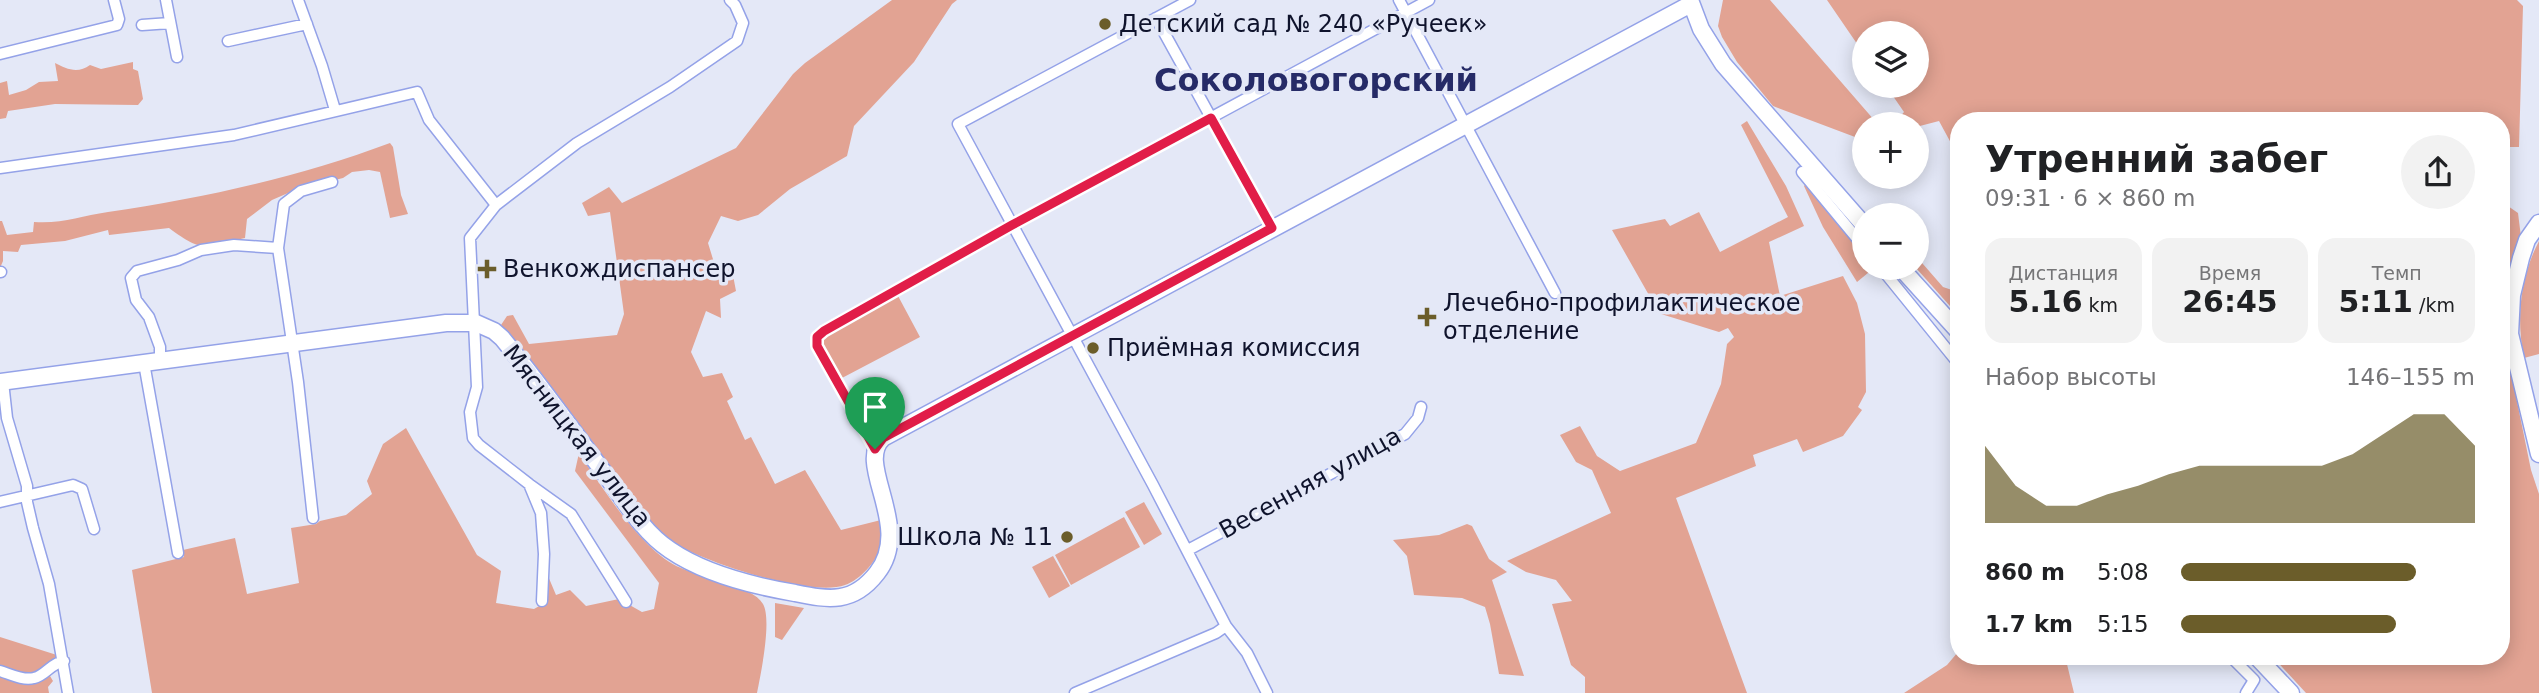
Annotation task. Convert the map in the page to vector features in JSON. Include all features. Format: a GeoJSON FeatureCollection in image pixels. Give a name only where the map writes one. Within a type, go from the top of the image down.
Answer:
{"type":"FeatureCollection","features":[{"type":"Feature","properties":{"kind":"main road"},"geometry":{"type":"LineString","coordinates":[[877,446],[1683,4],[1723,64],[1852,211]]}},
{"type":"Feature","properties":{"kind":"main road"},"geometry":{"type":"LineString","coordinates":[[2539,223],[2527,240],[2521,258],[2512,295],[2510,334],[2539,454]]}},
{"type":"Feature","properties":{"kind":"main road"},"geometry":{"type":"LineString","coordinates":[[1912,280],[1950,322]]}},
{"type":"Feature","properties":{"kind":"main road"},"geometry":{"type":"LineString","coordinates":[[1,382],[293,342],[446,323],[476,323]]}},
{"type":"Feature","properties":{"kind":"main road","name":"Мясницкая улица"},"geometry":{"type":"LineString","coordinates":[[476,323],[502,338],[624,501],[656,538],[684,559],[737,578],[782,591],[835,599],[852,594],[868,583],[877,573],[889,549],[891,530],[875,467],[877,446]]}},
{"type":"Feature","properties":{"kind":"main road"},"geometry":{"type":"LineString","coordinates":[[2265,665],[2291,693]]}},
{"type":"Feature","properties":{"kind":"street"},"geometry":{"type":"LineString","coordinates":[[0,54],[117,25],[119,19],[114,0]]}},
{"type":"Feature","properties":{"kind":"street"},"geometry":{"type":"LineString","coordinates":[[166,0],[177,57]]}},
{"type":"Feature","properties":{"kind":"street"},"geometry":{"type":"LineString","coordinates":[[298,0],[334,110]]}},
{"type":"Feature","properties":{"kind":"street"},"geometry":{"type":"LineString","coordinates":[[626,602],[571,514],[473,438],[470,412],[477,387],[470,238],[496,205],[577,143],[670,87],[737,41],[743,23],[730,0]]}},
{"type":"Feature","properties":{"kind":"street"},"geometry":{"type":"LineString","coordinates":[[1190,0],[958,124],[1188,550],[1226,626],[1247,653],[1266,693]]}},
{"type":"Feature","properties":{"kind":"street"},"geometry":{"type":"LineString","coordinates":[[1399,0],[1555,293]]}},
{"type":"Feature","properties":{"kind":"street"},"geometry":{"type":"LineString","coordinates":[[877,446],[817,346],[816,341],[824,331],[1012,225],[1429,0]]}},
{"type":"Feature","properties":{"kind":"street"},"geometry":{"type":"LineString","coordinates":[[1156,18],[1272,228]]}},
{"type":"Feature","properties":{"kind":"street"},"geometry":{"type":"LineString","coordinates":[[142,25],[170,23]]}},
{"type":"Feature","properties":{"kind":"street"},"geometry":{"type":"LineString","coordinates":[[228,41],[307,24]]}},
{"type":"Feature","properties":{"kind":"street"},"geometry":{"type":"LineString","coordinates":[[0,168],[234,135],[417,92],[429,120],[496,205]]}},
{"type":"Feature","properties":{"kind":"street"},"geometry":{"type":"LineString","coordinates":[[1802,172],[1852,232]]}},
{"type":"Feature","properties":{"kind":"street"},"geometry":{"type":"LineString","coordinates":[[313,518],[293,342],[278,248],[284,204],[301,191],[332,182]]}},
{"type":"Feature","properties":{"kind":"street"},"geometry":{"type":"LineString","coordinates":[[178,554],[152,363],[160,347],[149,317],[136,300],[131,278],[137,271],[178,260],[201,250],[234,244],[278,248]]}},
{"type":"Feature","properties":{"kind":"street"},"geometry":{"type":"LineString","coordinates":[[1891,280],[1950,353]]}},
{"type":"Feature","properties":{"kind":"street"},"geometry":{"type":"LineString","coordinates":[[1,382],[5,426],[27,486],[33,528],[50,584],[68,693]]}},
{"type":"Feature","properties":{"kind":"street","name":"Весенняя улица"},"geometry":{"type":"LineString","coordinates":[[1188,550],[1405,435],[1418,418],[1421,407]]}},
{"type":"Feature","properties":{"kind":"street"},"geometry":{"type":"LineString","coordinates":[[529,484],[541,513],[544,554],[542,601]]}},
{"type":"Feature","properties":{"kind":"street"},"geometry":{"type":"LineString","coordinates":[[0,502],[73,485],[82,489],[94,529]]}},
{"type":"Feature","properties":{"kind":"street"},"geometry":{"type":"LineString","coordinates":[[1075,693],[1216,633],[1226,626]]}},
{"type":"Feature","properties":{"kind":"street"},"geometry":{"type":"LineString","coordinates":[[0,671],[24,678],[36,678],[57,662],[64,661]]}},
{"type":"Feature","properties":{"kind":"street"},"geometry":{"type":"LineString","coordinates":[[2239,665],[2254,680],[2246,693]]}},
{"type":"Feature","properties":{"kind":"shaded area"},"geometry":{"type":"Polygon","coordinates":[[[892,0],[957,0],[914,62],[854,126],[847,156],[790,189],[758,215],[738,221],[721,216],[708,243],[716,269],[731,265],[736,291],[720,299],[721,318],[706,311],[691,352],[703,377],[722,373],[733,397],[727,401],[745,440],[751,437],[775,484],[805,470],[841,530],[881,520],[881,547],[862,575],[845,585],[829,588],[809,587],[733,568],[689,551],[666,537],[646,517],[501,325],[507,316],[513,315],[529,344],[617,335],[624,314],[610,212],[588,216],[582,203],[609,187],[622,203],[736,148],[793,74],[892,0]]]}},
{"type":"Feature","properties":{"kind":"shaded area"},"geometry":{"type":"Polygon","coordinates":[[[1723,0],[1770,0],[1852,94],[1852,98],[1867,112],[1852,112],[1852,136],[1773,106],[1737,62],[1718,26],[1723,0]]]}},
{"type":"Feature","properties":{"kind":"shaded area"},"geometry":{"type":"Polygon","coordinates":[[[1827,0],[2517,0],[2523,6],[2519,147],[2510,147],[2510,112],[1950,112],[1950,141],[1939,121],[1929,124],[1929,112],[1904,112],[1894,98],[1929,98],[1929,21],[1852,21],[1852,36],[1827,0]]]}},
{"type":"Feature","properties":{"kind":"shaded area"},"geometry":{"type":"Polygon","coordinates":[[[133,62],[133,69],[138,71],[143,99],[138,105],[55,104],[8,111],[6,118],[0,119],[0,83],[7,81],[9,95],[26,90],[39,82],[58,81],[55,63],[77,70],[90,65],[101,69],[133,62]]]}},
{"type":"Feature","properties":{"kind":"shaded area"},"geometry":{"type":"Polygon","coordinates":[[[1747,121],[1786,186],[1804,226],[1769,242],[1780,296],[1843,276],[1857,303],[1865,334],[1866,392],[1858,407],[1862,410],[1843,436],[1803,452],[1797,439],[1753,455],[1756,466],[1676,498],[1747,693],[1585,693],[1585,677],[1571,665],[1552,604],[1572,601],[1556,580],[1526,572],[1507,561],[1611,513],[1592,470],[1576,462],[1560,435],[1580,426],[1597,456],[1620,471],[1696,443],[1721,384],[1727,344],[1734,337],[1728,328],[1719,332],[1645,309],[1654,304],[1612,230],[1665,219],[1670,226],[1699,212],[1720,252],[1788,217],[1741,125],[1747,121]]]}},
{"type":"Feature","properties":{"kind":"shaded area"},"geometry":{"type":"Polygon","coordinates":[[[390,143],[393,147],[401,195],[408,214],[390,218],[380,172],[352,172],[343,178],[295,190],[272,200],[247,219],[245,238],[205,246],[190,242],[169,228],[109,235],[108,230],[65,241],[21,245],[18,252],[3,251],[0,268],[0,221],[7,235],[33,232],[34,222],[63,221],[215,193],[321,166],[390,143]]]}},
{"type":"Feature","properties":{"kind":"shaded area"},"geometry":{"type":"Polygon","coordinates":[[[1807,182],[1852,237],[1852,274],[1823,227],[1804,186],[1807,182]]]}},
{"type":"Feature","properties":{"kind":"shaded area"},"geometry":{"type":"Polygon","coordinates":[[[2510,207],[2518,213],[2521,237],[2510,296],[2510,207]]]}},
{"type":"Feature","properties":{"kind":"shaded area"},"geometry":{"type":"Polygon","coordinates":[[[2539,241],[2539,354],[2524,358],[2520,328],[2521,298],[2539,241]]]}},
{"type":"Feature","properties":{"kind":"shaded area"},"geometry":{"type":"Polygon","coordinates":[[[1929,271],[1943,287],[1950,289],[1950,306],[1927,280],[1929,280],[1929,271]]]}},
{"type":"Feature","properties":{"kind":"shaded area"},"geometry":{"type":"Polygon","coordinates":[[[897,294],[920,337],[842,378],[822,343],[826,333],[897,294]]]}},
{"type":"Feature","properties":{"kind":"shaded area"},"geometry":{"type":"Polygon","coordinates":[[[2510,367],[2531,470],[2539,494],[2539,693],[2306,693],[2280,665],[2510,665],[2510,367]]]}},
{"type":"Feature","properties":{"kind":"shaded area"},"geometry":{"type":"Polygon","coordinates":[[[406,428],[477,555],[501,571],[496,603],[534,609],[548,601],[548,576],[556,595],[570,590],[586,606],[619,599],[642,612],[654,609],[659,583],[575,471],[579,453],[624,518],[652,548],[681,568],[737,587],[757,597],[763,604],[766,634],[757,693],[152,693],[132,570],[184,557],[183,550],[235,538],[247,594],[299,583],[291,528],[346,515],[372,494],[367,481],[383,444],[406,428]]]}},
{"type":"Feature","properties":{"kind":"shaded area"},"geometry":{"type":"Polygon","coordinates":[[[1144,502],[1162,534],[1144,545],[1125,512],[1144,502]]]}},
{"type":"Feature","properties":{"kind":"shaded area"},"geometry":{"type":"Polygon","coordinates":[[[1124,517],[1140,547],[1071,585],[1055,555],[1124,517]]]}},
{"type":"Feature","properties":{"kind":"shaded area"},"geometry":{"type":"Polygon","coordinates":[[[1467,524],[1472,526],[1489,559],[1507,572],[1492,580],[1524,676],[1499,674],[1485,607],[1462,598],[1414,595],[1407,556],[1393,540],[1439,535],[1467,524]]]}},
{"type":"Feature","properties":{"kind":"shaded area"},"geometry":{"type":"Polygon","coordinates":[[[1053,556],[1070,586],[1049,598],[1032,567],[1053,556]]]}},
{"type":"Feature","properties":{"kind":"shaded area"},"geometry":{"type":"Polygon","coordinates":[[[775,603],[804,608],[782,640],[775,637],[775,603]]]}},
{"type":"Feature","properties":{"kind":"shaded area"},"geometry":{"type":"Polygon","coordinates":[[[0,637],[60,656],[61,663],[50,676],[53,681],[48,687],[49,693],[0,693],[0,637]]]}},
{"type":"Feature","properties":{"kind":"shaded area"},"geometry":{"type":"Polygon","coordinates":[[[1950,661],[1950,665],[2067,665],[2074,693],[1904,693],[1950,661]]]}},
{"type":"Feature","properties":{"kind":"place","name":"Детский сад № 240 «Ручеек»"},"geometry":{"type":"Point","coordinates":[1105,24]}},
{"type":"Feature","properties":{"kind":"place","name":"Венкождиспансер"},"geometry":{"type":"Point","coordinates":[487,269]}},
{"type":"Feature","properties":{"kind":"place","name":"Лечебно-профилактическое отделение"},"geometry":{"type":"Point","coordinates":[1427,317]}},
{"type":"Feature","properties":{"kind":"place","name":"Приёмная комиссия"},"geometry":{"type":"Point","coordinates":[1093,348]}},
{"type":"Feature","properties":{"kind":"place","name":"Школа № 11"},"geometry":{"type":"Point","coordinates":[1067,537]}},
{"type":"Feature","properties":{"kind":"district","name":"Соколовогорский"},"geometry":{"type":"Point","coordinates":[1316,80]}},
{"type":"Feature","properties":{"kind":"route"},"geometry":{"type":"LineString","coordinates":[[1211,118],[1272,228],[883,438],[875,449],[817,346],[817,337],[1012,225],[1211,118]]}}]}
